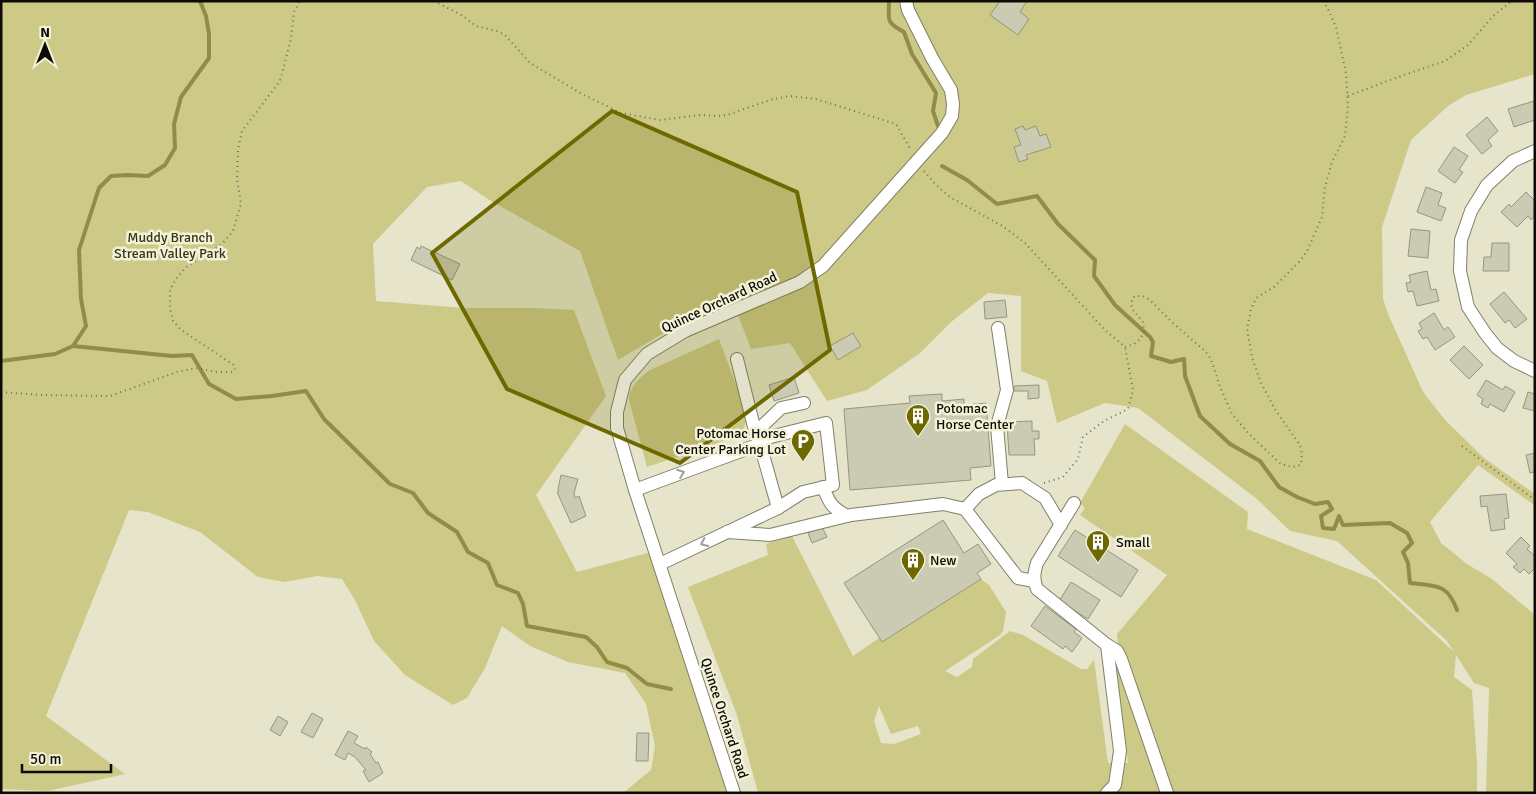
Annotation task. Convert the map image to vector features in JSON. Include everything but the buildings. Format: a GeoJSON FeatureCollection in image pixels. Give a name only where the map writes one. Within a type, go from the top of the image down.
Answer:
{"type":"FeatureCollection","features":[{"type":"Feature","properties":{"kind":"street","name":"Quince Orchard Road"},"geometry":{"type":"LineString","coordinates":[[734,793],[635,490],[617,428],[616,412],[625,380],[647,354],[685,331],[800,282],[823,266],[942,132],[952,116],[953,104],[950,90],[908,10],[906,1]]}},
{"type":"Feature","properties":{"kind":"street"},"geometry":{"type":"LineString","coordinates":[[1535,151],[1512,161],[1487,185],[1475,204],[1461,240],[1460,271],[1468,307],[1485,334],[1514,361],[1535,371]]}},
{"type":"Feature","properties":{"kind":"street"},"geometry":{"type":"LineString","coordinates":[[998,328],[1007,390],[997,426],[1002,484]]}},
{"type":"Feature","properties":{"kind":"street"},"geometry":{"type":"LineString","coordinates":[[737,359],[778,508]]}},
{"type":"Feature","properties":{"kind":"street"},"geometry":{"type":"LineString","coordinates":[[758,439],[781,408],[804,403]]}},
{"type":"Feature","properties":{"kind":"street"},"geometry":{"type":"LineString","coordinates":[[635,490],[758,439],[826,423],[832,485],[803,492],[778,508],[660,564]]}},
{"type":"Feature","properties":{"kind":"street"},"geometry":{"type":"LineString","coordinates":[[964,509],[979,494],[996,485],[1022,482],[1045,498],[1061,525]]}},
{"type":"Feature","properties":{"kind":"street"},"geometry":{"type":"LineString","coordinates":[[823,488],[830,504],[835,510],[847,516]]}},
{"type":"Feature","properties":{"kind":"street"},"geometry":{"type":"LineString","coordinates":[[1074,503],[1037,564],[1034,572],[1034,581],[1037,589],[1117,651],[1167,793]]}},
{"type":"Feature","properties":{"kind":"street"},"geometry":{"type":"LineString","coordinates":[[727,532],[770,535],[847,516],[943,504],[964,509],[1018,578],[1034,581]]}},
{"type":"Feature","properties":{"kind":"street"},"geometry":{"type":"LineString","coordinates":[[1107,645],[1120,752],[1115,785],[1107,793]]}},
{"type":"Feature","properties":{"kind":"path"},"geometry":{"type":"LineString","coordinates":[[1,392],[40,395],[110,396],[177,372],[196,368],[217,372],[231,372],[235,370],[234,365],[181,330],[173,321],[170,308],[170,290],[186,266],[222,244],[233,231],[241,204],[238,179],[238,150],[242,131],[280,81],[291,40],[294,12],[300,1]]}},
{"type":"Feature","properties":{"kind":"path"},"geometry":{"type":"LineString","coordinates":[[434,1],[463,16],[476,26],[505,35],[530,63],[582,94],[621,113],[660,120],[701,114],[727,115],[773,99],[790,96],[816,99],[896,124],[930,178],[950,197],[1004,227],[1025,243],[1105,330],[1126,347],[1133,390],[1128,409],[1104,421],[1083,437],[1078,460],[1063,477],[1042,484],[1022,482]]}},
{"type":"Feature","properties":{"kind":"path"},"geometry":{"type":"LineString","coordinates":[[1126,347],[1134,344],[1144,332],[1144,322],[1132,309],[1131,303],[1135,296],[1143,296],[1149,299],[1174,324],[1205,350],[1211,359],[1220,387],[1232,414],[1250,435],[1282,464],[1292,467],[1301,464],[1302,454],[1300,445],[1276,412],[1260,381],[1252,357],[1247,329],[1251,309],[1256,298],[1274,287],[1299,262],[1307,251],[1322,216],[1325,187],[1332,162],[1345,136],[1348,106],[1346,73],[1336,27],[1323,1]]}},
{"type":"Feature","properties":{"kind":"path"},"geometry":{"type":"LineString","coordinates":[[1348,96],[1445,61],[1468,45],[1493,16],[1512,1]]}},
{"type":"Feature","properties":{"kind":"path"},"geometry":{"type":"LineString","coordinates":[[1462,446],[1535,500]]}},
{"type":"Feature","properties":{"kind":"highlighted area"},"geometry":{"type":"Polygon","coordinates":[[[612,111],[797,192],[830,350],[680,463],[507,389],[432,253],[612,111]]]}},
{"type":"Feature","properties":{"kind":"green space","name":"Muddy Branch Stream Valley Park"},"geometry":{"type":"Polygon","coordinates":[[[1,1],[1535,1],[1535,74],[1466,95],[1448,106],[1411,140],[1382,227],[1383,299],[1423,392],[1446,421],[1484,458],[1535,494],[1534,505],[1478,465],[1430,522],[1441,543],[1467,564],[1492,579],[1535,615],[1535,793],[1486,793],[1489,688],[1474,683],[1456,655],[1454,677],[1472,690],[1477,793],[758,793],[737,715],[688,587],[768,555],[766,544],[792,536],[853,656],[879,638],[882,642],[981,579],[989,585],[1006,612],[1003,631],[1000,635],[945,671],[957,677],[972,667],[973,659],[1010,631],[1023,635],[1081,669],[1087,669],[1094,660],[1108,763],[1128,763],[1112,652],[1118,646],[1117,634],[1167,575],[1080,515],[1085,508],[1080,503],[1125,424],[1248,512],[1247,529],[1376,580],[1454,652],[1447,641],[1337,541],[1290,531],[1257,499],[1138,408],[1105,403],[1057,423],[1047,381],[1021,371],[1021,296],[988,293],[951,322],[920,353],[867,390],[827,401],[790,343],[751,349],[730,294],[618,360],[580,251],[491,201],[461,181],[427,187],[373,244],[376,301],[464,308],[574,310],[606,396],[536,495],[577,572],[655,551],[734,793],[623,793],[651,770],[655,746],[646,704],[625,673],[568,662],[530,646],[502,626],[485,668],[467,698],[453,705],[405,675],[374,641],[355,600],[342,579],[317,576],[285,582],[258,577],[200,532],[148,512],[129,510],[46,716],[125,774],[48,791],[1,789],[1,1]],[[879,706],[874,721],[881,743],[894,744],[921,734],[918,726],[891,734],[879,706]]]}},
{"type":"Feature","properties":{"kind":"green space"},"geometry":{"type":"Polygon","coordinates":[[[719,339],[748,417],[743,430],[731,433],[730,439],[647,467],[629,400],[633,387],[650,370],[719,339]]]}},
{"type":"Feature","properties":{"kind":"waterway"},"geometry":{"type":"LineString","coordinates":[[1,361],[55,354],[73,346],[86,326],[81,299],[79,250],[99,188],[111,176],[148,176],[165,165],[175,148],[174,124],[181,97],[209,58],[209,34],[206,16],[200,1]]}},
{"type":"Feature","properties":{"kind":"waterway"},"geometry":{"type":"LineString","coordinates":[[889,1],[889,20],[894,26],[904,32],[912,54],[936,93],[933,111],[938,126]]}},
{"type":"Feature","properties":{"kind":"waterway"},"geometry":{"type":"LineString","coordinates":[[942,166],[967,180],[997,204],[1037,196],[1058,224],[1095,260],[1094,276],[1115,305],[1150,337],[1153,342],[1151,356],[1171,362],[1184,359],[1185,376],[1200,416],[1230,444],[1260,461],[1279,487],[1315,504],[1328,502],[1332,509],[1321,516],[1323,528],[1334,529],[1339,516],[1343,525],[1390,523],[1407,533],[1412,543],[1403,552],[1408,563],[1410,583],[1434,586],[1445,590],[1457,610]]}},
{"type":"Feature","properties":{"kind":"waterway"},"geometry":{"type":"LineString","coordinates":[[73,346],[172,356],[192,355],[209,384],[236,399],[306,391],[324,419],[390,484],[413,493],[428,513],[457,532],[468,552],[488,563],[497,585],[518,593],[523,604],[527,626],[586,637],[597,647],[607,662],[627,668],[647,684],[671,689]]}},
{"type":"Feature","properties":{"kind":"place","name":"Potomac Horse Center"},"geometry":{"type":"Point","coordinates":[918,437]}},
{"type":"Feature","properties":{"kind":"place","name":"Potomac Horse Center Parking Lot"},"geometry":{"type":"Point","coordinates":[803,462]}},
{"type":"Feature","properties":{"kind":"place","name":"Small"},"geometry":{"type":"Point","coordinates":[1098,563]}},
{"type":"Feature","properties":{"kind":"place","name":"New"},"geometry":{"type":"Point","coordinates":[913,581]}}]}
